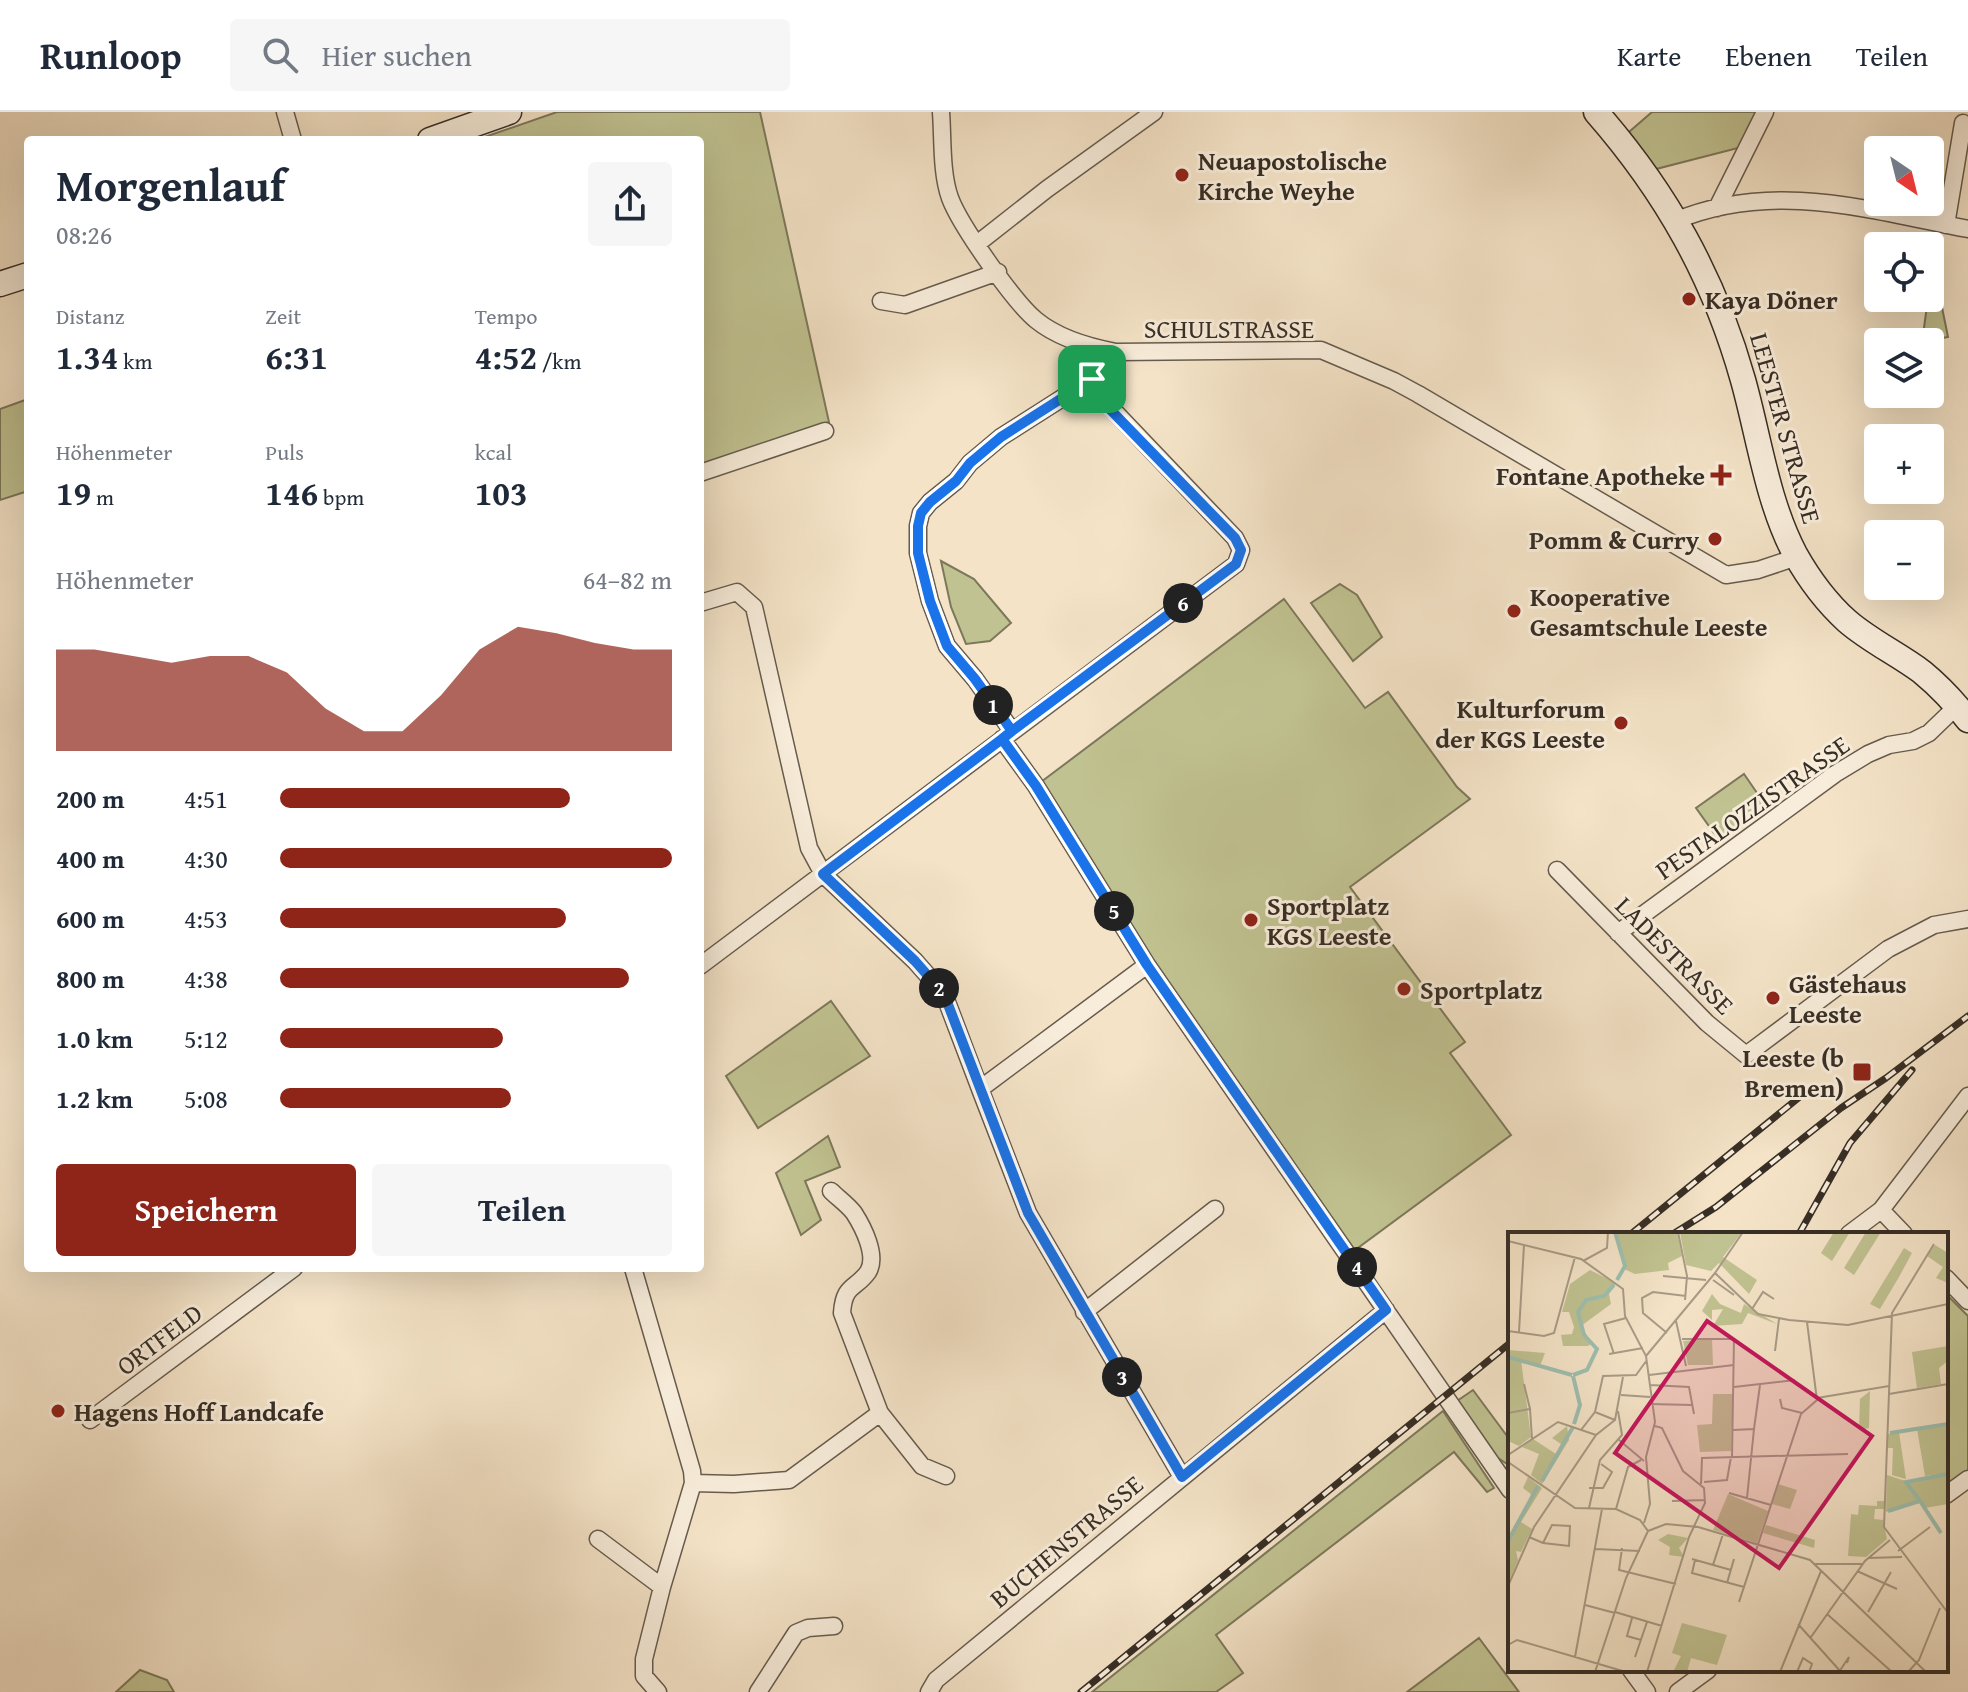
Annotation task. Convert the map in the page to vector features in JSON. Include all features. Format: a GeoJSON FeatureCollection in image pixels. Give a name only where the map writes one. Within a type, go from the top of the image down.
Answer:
{"type":"FeatureCollection","features":[{"type":"Feature","properties":{"kind":"street"},"geometry":{"type":"LineString","coordinates":[[285,112],[292,136]]}},
{"type":"Feature","properties":{"kind":"street"},"geometry":{"type":"LineString","coordinates":[[441,136],[509,112]]}},
{"type":"Feature","properties":{"kind":"street","name":"SCHULSTRASSE"},"geometry":{"type":"LineString","coordinates":[[941,112],[949,196],[960,220],[1036,320],[1056,333],[1098,349],[1116,352],[1321,350],[1418,394],[1726,575],[1758,570],[1797,557]]}},
{"type":"Feature","properties":{"kind":"street"},"geometry":{"type":"LineString","coordinates":[[977,244],[1154,112]]}},
{"type":"Feature","properties":{"kind":"street","name":"LEESTER STRASSE"},"geometry":{"type":"LineString","coordinates":[[1596,112],[1634,155],[1675,221],[1717,300],[1729,330],[1769,482],[1797,557],[1818,591],[1848,621],[1923,673],[1963,713]]}},
{"type":"Feature","properties":{"kind":"street"},"geometry":{"type":"LineString","coordinates":[[1717,208],[1765,112]]}},
{"type":"Feature","properties":{"kind":"street"},"geometry":{"type":"LineString","coordinates":[[1946,225],[1963,123]]}},
{"type":"Feature","properties":{"kind":"street"},"geometry":{"type":"LineString","coordinates":[[1675,221],[1717,208],[1774,200],[1803,200],[1968,229]]}},
{"type":"Feature","properties":{"kind":"street"},"geometry":{"type":"LineString","coordinates":[[881,301],[905,305],[998,272]]}},
{"type":"Feature","properties":{"kind":"street"},"geometry":{"type":"LineString","coordinates":[[0,284],[24,276]]}},
{"type":"Feature","properties":{"kind":"street"},"geometry":{"type":"LineString","coordinates":[[704,963],[1236,564],[1241,550],[1235,538],[1100,399],[1092,379],[1098,349]]}},
{"type":"Feature","properties":{"kind":"street"},"geometry":{"type":"LineString","coordinates":[[1092,379],[1001,437],[970,463],[956,481],[921,513],[918,553],[930,601],[947,646],[975,679],[1036,786],[1147,965],[1508,1486]]}},
{"type":"Feature","properties":{"kind":"street"},"geometry":{"type":"LineString","coordinates":[[704,472],[825,431]]}},
{"type":"Feature","properties":{"kind":"street"},"geometry":{"type":"LineString","coordinates":[[704,602],[737,592],[754,607],[809,848],[823,874],[915,961],[944,994],[1028,1213],[1182,1477]]}},
{"type":"Feature","properties":{"kind":"street","name":"PESTALOZZISTRASSE"},"geometry":{"type":"LineString","coordinates":[[1618,933],[1835,774],[1868,754],[1889,745],[1913,741],[1963,713]]}},
{"type":"Feature","properties":{"kind":"street","name":"LADESTRASSE"},"geometry":{"type":"LineString","coordinates":[[1557,870],[1707,1023],[1746,1055],[1888,949],[1934,925],[1968,919]]}},
{"type":"Feature","properties":{"kind":"street"},"geometry":{"type":"LineString","coordinates":[[980,1089],[1147,965]]}},
{"type":"Feature","properties":{"kind":"street"},"geometry":{"type":"LineString","coordinates":[[1852,1232],[1881,1210],[1968,1096]]}},
{"type":"Feature","properties":{"kind":"street"},"geometry":{"type":"LineString","coordinates":[[831,1191],[853,1211],[868,1243],[871,1259],[868,1271],[852,1284],[843,1298],[842,1313],[880,1413],[922,1466],[946,1476]]}},
{"type":"Feature","properties":{"kind":"street"},"geometry":{"type":"LineString","coordinates":[[1084,1312],[1215,1209]]}},
{"type":"Feature","properties":{"kind":"street"},"geometry":{"type":"LineString","coordinates":[[1881,1210],[1902,1232]]}},
{"type":"Feature","properties":{"kind":"street","name":"ORTFELD"},"geometry":{"type":"LineString","coordinates":[[90,1420],[289,1272]]}},
{"type":"Feature","properties":{"kind":"street"},"geometry":{"type":"LineString","coordinates":[[634,1272],[693,1483],[644,1659],[644,1676],[652,1690]]}},
{"type":"Feature","properties":{"kind":"street"},"geometry":{"type":"LineString","coordinates":[[1948,1280],[1968,1301]]}},
{"type":"Feature","properties":{"kind":"street","name":"BUCHENSTRASSE"},"geometry":{"type":"LineString","coordinates":[[929,1692],[936,1680],[1386,1310]]}},
{"type":"Feature","properties":{"kind":"street"},"geometry":{"type":"LineString","coordinates":[[693,1483],[789,1480],[880,1413]]}},
{"type":"Feature","properties":{"kind":"street"},"geometry":{"type":"LineString","coordinates":[[1948,1494],[1968,1479]]}},
{"type":"Feature","properties":{"kind":"street"},"geometry":{"type":"LineString","coordinates":[[598,1539],[662,1587]]}},
{"type":"Feature","properties":{"kind":"street"},"geometry":{"type":"LineString","coordinates":[[758,1692],[796,1633],[808,1628],[834,1626]]}},
{"type":"Feature","properties":{"kind":"street"},"geometry":{"type":"LineString","coordinates":[[1678,1692],[1705,1672]]}},
{"type":"Feature","properties":{"kind":"green space"},"geometry":{"type":"Polygon","coordinates":[[[557,112],[760,112],[829,422],[704,467],[704,136],[488,136],[557,112]]]}},
{"type":"Feature","properties":{"kind":"green space"},"geometry":{"type":"Polygon","coordinates":[[[1652,112],[1757,112],[1742,147],[1656,169],[1629,132],[1652,112]]]}},
{"type":"Feature","properties":{"kind":"green space"},"geometry":{"type":"Polygon","coordinates":[[[1926,312],[1943,312],[1948,337],[1944,338],[1944,328],[1924,328],[1926,312]]]}},
{"type":"Feature","properties":{"kind":"green space"},"geometry":{"type":"Polygon","coordinates":[[[24,400],[24,492],[0,500],[0,409],[24,400]]]}},
{"type":"Feature","properties":{"kind":"green space"},"geometry":{"type":"Polygon","coordinates":[[[941,561],[974,579],[1011,623],[990,641],[966,644],[951,607],[941,561]]]}},
{"type":"Feature","properties":{"kind":"green space"},"geometry":{"type":"Polygon","coordinates":[[[1340,584],[1357,595],[1382,637],[1353,661],[1311,603],[1340,584]]]}},
{"type":"Feature","properties":{"kind":"green space","name":"Sportplatz KGS Leeste"},"geometry":{"type":"Polygon","coordinates":[[[1284,599],[1365,708],[1388,692],[1457,787],[1470,799],[1350,887],[1465,1042],[1450,1053],[1511,1135],[1355,1250],[1148,954],[1041,782],[1284,599]]]}},
{"type":"Feature","properties":{"kind":"green space"},"geometry":{"type":"Polygon","coordinates":[[[1744,774],[1766,806],[1719,840],[1696,808],[1744,774]]]}},
{"type":"Feature","properties":{"kind":"green space"},"geometry":{"type":"Polygon","coordinates":[[[831,1001],[870,1056],[758,1128],[726,1076],[831,1001]]]}},
{"type":"Feature","properties":{"kind":"green space"},"geometry":{"type":"Polygon","coordinates":[[[828,1136],[840,1167],[805,1181],[821,1220],[801,1235],[776,1173],[828,1136]]]}},
{"type":"Feature","properties":{"kind":"green space"},"geometry":{"type":"Polygon","coordinates":[[[1948,1296],[1968,1316],[1968,1470],[1948,1485],[1948,1296]]]}},
{"type":"Feature","properties":{"kind":"green space"},"geometry":{"type":"Polygon","coordinates":[[[1473,1390],[1508,1437],[1508,1465],[1495,1456],[1457,1401],[1473,1390]]]}},
{"type":"Feature","properties":{"kind":"green space"},"geometry":{"type":"Polygon","coordinates":[[[1443,1411],[1494,1488],[1487,1492],[1454,1452],[1216,1635],[1243,1673],[1216,1692],[1092,1692],[1443,1411]]]}},
{"type":"Feature","properties":{"kind":"green space"},"geometry":{"type":"Polygon","coordinates":[[[1479,1638],[1519,1692],[1407,1692],[1479,1638]]]}},
{"type":"Feature","properties":{"kind":"green space"},"geometry":{"type":"Polygon","coordinates":[[[140,1670],[167,1680],[174,1692],[116,1692],[140,1670]]]}},
{"type":"Feature","properties":{"kind":"railway"},"geometry":{"type":"LineString","coordinates":[[1676,1232],[1716,1207],[1841,1108],[1968,1016]]}},
{"type":"Feature","properties":{"kind":"railway"},"geometry":{"type":"LineString","coordinates":[[1800,1232],[1850,1143],[1912,1070]]}},
{"type":"Feature","properties":{"kind":"railway"},"geometry":{"type":"LineString","coordinates":[[1633,1232],[1802,1095]]}},
{"type":"Feature","properties":{"kind":"railway"},"geometry":{"type":"LineString","coordinates":[[1081,1692],[1508,1345]]}},
{"type":"Feature","properties":{"kind":"place","name":"Neuapostolische Kirche Weyhe"},"geometry":{"type":"Point","coordinates":[1182,175]}},
{"type":"Feature","properties":{"kind":"place","name":"Kaya Döner"},"geometry":{"type":"Point","coordinates":[1689,299]}},
{"type":"Feature","properties":{"kind":"place","name":"Fontane Apotheke"},"geometry":{"type":"Point","coordinates":[1721,475]}},
{"type":"Feature","properties":{"kind":"place","name":"Pomm & Curry"},"geometry":{"type":"Point","coordinates":[1715,539]}},
{"type":"Feature","properties":{"kind":"place","name":"Kooperative Gesamtschule Leeste"},"geometry":{"type":"Point","coordinates":[1514,611]}},
{"type":"Feature","properties":{"kind":"place","name":"Kulturforum der KGS Leeste"},"geometry":{"type":"Point","coordinates":[1621,723]}},
{"type":"Feature","properties":{"kind":"place","name":"Sportplatz KGS Leeste"},"geometry":{"type":"Point","coordinates":[1251,920]}},
{"type":"Feature","properties":{"kind":"place","name":"Sportplatz"},"geometry":{"type":"Point","coordinates":[1404,989]}},
{"type":"Feature","properties":{"kind":"place","name":"Gästehaus Leeste"},"geometry":{"type":"Point","coordinates":[1773,998]}},
{"type":"Feature","properties":{"kind":"place","name":"Leeste (b Bremen)"},"geometry":{"type":"Point","coordinates":[1862,1072]}},
{"type":"Feature","properties":{"kind":"place","name":"Hagens Hoff Landcafe"},"geometry":{"type":"Point","coordinates":[58,1411]}},
{"type":"Feature","properties":{"kind":"route"},"geometry":{"type":"LineString","coordinates":[[1092,379],[1100,399],[1235,538],[1241,550],[1236,564],[1002,739],[1036,786],[1147,965],[1386,1310],[1182,1477],[1028,1213],[944,994],[915,961],[823,874],[1012,731],[947,646],[930,601],[918,553],[918,526],[921,513],[930,502],[956,481],[970,463],[1001,437],[1092,379]]}}]}
